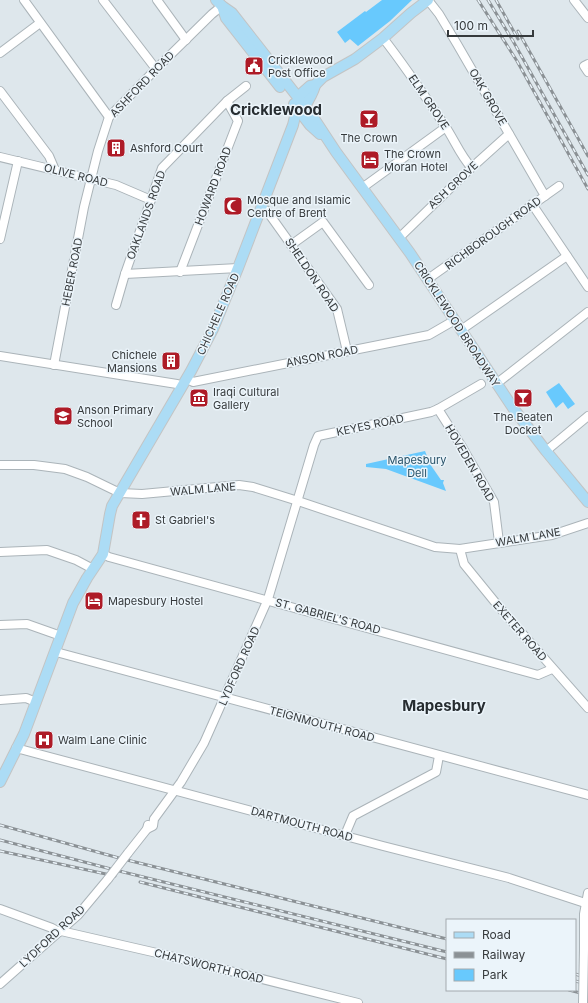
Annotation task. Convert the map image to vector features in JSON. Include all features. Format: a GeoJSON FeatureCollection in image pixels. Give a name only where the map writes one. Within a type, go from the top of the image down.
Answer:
{"type":"FeatureCollection","features":[{"type":"Feature","properties":{"kind":"main road"},"geometry":{"type":"LineString","coordinates":[[383,38],[428,0]]}},
{"type":"Feature","properties":{"kind":"main road","name":"CRICKLEWOOD BROADWAY"},"geometry":{"type":"LineString","coordinates":[[219,3],[226,18],[301,107],[318,123],[330,144],[428,279],[496,384],[546,451],[588,502]]}},
{"type":"Feature","properties":{"kind":"main road","name":"CHICHELE ROAD"},"geometry":{"type":"LineString","coordinates":[[120,493],[185,382],[213,329],[293,125],[297,123],[301,107],[314,92],[315,85],[323,77],[355,58],[383,38]]}},
{"type":"Feature","properties":{"kind":"main road"},"geometry":{"type":"LineString","coordinates":[[0,782],[24,734],[56,652],[73,603],[103,554],[112,506],[120,493]]}},
{"type":"Feature","properties":{"kind":"street"},"geometry":{"type":"LineString","coordinates":[[24,0],[109,117]]}},
{"type":"Feature","properties":{"kind":"street"},"geometry":{"type":"LineString","coordinates":[[103,0],[156,69]]}},
{"type":"Feature","properties":{"kind":"street"},"geometry":{"type":"LineString","coordinates":[[157,0],[186,40]]}},
{"type":"Feature","properties":{"kind":"street","name":"OAK GROVE"},"geometry":{"type":"LineString","coordinates":[[428,0],[457,44],[545,196]]}},
{"type":"Feature","properties":{"kind":"street"},"geometry":{"type":"LineString","coordinates":[[574,0],[588,18]]}},
{"type":"Feature","properties":{"kind":"street","name":"ASHFORD ROAD"},"geometry":{"type":"LineString","coordinates":[[92,179],[98,151],[109,117],[212,14],[219,3]]}},
{"type":"Feature","properties":{"kind":"street"},"geometry":{"type":"LineString","coordinates":[[0,54],[40,23]]}},
{"type":"Feature","properties":{"kind":"street","name":"ELM GROVE"},"geometry":{"type":"LineString","coordinates":[[383,38],[420,86],[465,160],[471,167]]}},
{"type":"Feature","properties":{"kind":"street"},"geometry":{"type":"LineString","coordinates":[[588,64],[584,66],[588,72]]}},
{"type":"Feature","properties":{"kind":"street","name":"OAKLANDS ROAD"},"geometry":{"type":"LineString","coordinates":[[116,305],[125,274],[162,168],[227,102],[246,86]]}},
{"type":"Feature","properties":{"kind":"street"},"geometry":{"type":"LineString","coordinates":[[0,91],[49,156],[55,170]]}},
{"type":"Feature","properties":{"kind":"street","name":"HOWARD ROAD"},"geometry":{"type":"LineString","coordinates":[[180,272],[238,121],[227,102]]}},
{"type":"Feature","properties":{"kind":"street"},"geometry":{"type":"LineString","coordinates":[[362,188],[446,127]]}},
{"type":"Feature","properties":{"kind":"street","name":"ASH GROVE"},"geometry":{"type":"LineString","coordinates":[[398,238],[471,167],[509,134]]}},
{"type":"Feature","properties":{"kind":"street","name":"OLIVE ROAD"},"geometry":{"type":"LineString","coordinates":[[0,157],[116,185],[151,200]]}},
{"type":"Feature","properties":{"kind":"street"},"geometry":{"type":"LineString","coordinates":[[0,239],[18,161]]}},
{"type":"Feature","properties":{"kind":"street","name":"HEBER ROAD"},"geometry":{"type":"LineString","coordinates":[[54,365],[84,207],[92,179]]}},
{"type":"Feature","properties":{"kind":"street","name":"RICHBOROUGH ROAD"},"geometry":{"type":"LineString","coordinates":[[428,279],[559,186]]}},
{"type":"Feature","properties":{"kind":"street"},"geometry":{"type":"LineString","coordinates":[[532,204],[588,287]]}},
{"type":"Feature","properties":{"kind":"street","name":"SHELDON ROAD"},"geometry":{"type":"LineString","coordinates":[[261,208],[267,211],[337,309],[347,351]]}},
{"type":"Feature","properties":{"kind":"street"},"geometry":{"type":"LineString","coordinates":[[291,245],[323,222],[368,285]]}},
{"type":"Feature","properties":{"kind":"street"},"geometry":{"type":"LineString","coordinates":[[461,330],[567,256]]}},
{"type":"Feature","properties":{"kind":"street"},"geometry":{"type":"LineString","coordinates":[[125,274],[238,268]]}},
{"type":"Feature","properties":{"kind":"street"},"geometry":{"type":"LineString","coordinates":[[496,384],[588,312]]}},
{"type":"Feature","properties":{"kind":"street","name":"ANSON ROAD"},"geometry":{"type":"LineString","coordinates":[[0,356],[177,384],[429,335],[455,320]]}},
{"type":"Feature","properties":{"kind":"street","name":"KEYES ROAD"},"geometry":{"type":"LineString","coordinates":[[298,501],[318,436],[431,412],[481,384]]}},
{"type":"Feature","properties":{"kind":"street","name":"HOVEDEN ROAD"},"geometry":{"type":"LineString","coordinates":[[438,409],[462,446],[494,502],[499,542]]}},
{"type":"Feature","properties":{"kind":"street"},"geometry":{"type":"LineString","coordinates":[[546,451],[588,416]]}},
{"type":"Feature","properties":{"kind":"street"},"geometry":{"type":"LineString","coordinates":[[0,466],[65,468],[120,493]]}},
{"type":"Feature","properties":{"kind":"street","name":"WALM LANE"},"geometry":{"type":"LineString","coordinates":[[120,493],[142,494],[239,485],[253,487],[436,547],[460,549],[552,535],[588,523]]}},
{"type":"Feature","properties":{"kind":"street","name":"LYDFORD ROAD"},"geometry":{"type":"LineString","coordinates":[[0,984],[78,915],[147,829],[149,822],[154,819],[181,782],[204,743],[268,600],[298,501]]}},
{"type":"Feature","properties":{"kind":"street","name":"EXETER ROAD"},"geometry":{"type":"LineString","coordinates":[[460,549],[464,564],[552,669],[588,708]]}},
{"type":"Feature","properties":{"kind":"street"},"geometry":{"type":"LineString","coordinates":[[0,552],[47,550],[76,560],[94,569]]}},
{"type":"Feature","properties":{"kind":"street","name":"ST. GABRIEL'S ROAD"},"geometry":{"type":"LineString","coordinates":[[103,554],[109,557],[538,674],[552,669]]}},
{"type":"Feature","properties":{"kind":"street"},"geometry":{"type":"LineString","coordinates":[[0,625],[27,624],[61,636]]}},
{"type":"Feature","properties":{"kind":"street","name":"TEIGNMOUTH ROAD"},"geometry":{"type":"LineString","coordinates":[[56,652],[588,795]]}},
{"type":"Feature","properties":{"kind":"street"},"geometry":{"type":"LineString","coordinates":[[0,700],[26,698],[36,702]]}},
{"type":"Feature","properties":{"kind":"street","name":"DARTMOUTH ROAD"},"geometry":{"type":"LineString","coordinates":[[16,748],[174,791],[510,878],[587,903]]}},
{"type":"Feature","properties":{"kind":"street"},"geometry":{"type":"LineString","coordinates":[[345,835],[353,816],[436,772],[439,756]]}},
{"type":"Feature","properties":{"kind":"street"},"geometry":{"type":"LineString","coordinates":[[583,1003],[584,950],[588,892]]}},
{"type":"Feature","properties":{"kind":"street","name":"CHATSWORTH ROAD"},"geometry":{"type":"LineString","coordinates":[[0,910],[60,931],[170,956],[358,1003]]}},
{"type":"Feature","properties":{"kind":"green space"},"geometry":{"type":"Polygon","coordinates":[[[382,0],[412,0],[390,21],[358,46],[350,39],[345,43],[337,32],[382,0]]]}},
{"type":"Feature","properties":{"kind":"green space"},"geometry":{"type":"Polygon","coordinates":[[[559,383],[575,404],[568,409],[563,402],[556,408],[546,392],[559,383]]]}},
{"type":"Feature","properties":{"kind":"green space","name":"Mapesbury Dell"},"geometry":{"type":"Polygon","coordinates":[[[425,451],[430,464],[441,480],[444,480],[443,483],[446,491],[386,469],[366,467],[366,464],[425,451]]]}},
{"type":"Feature","properties":{"kind":"railway"},"geometry":{"type":"LineString","coordinates":[[478,0],[517,61],[588,189]]}},
{"type":"Feature","properties":{"kind":"railway"},"geometry":{"type":"LineString","coordinates":[[488,0],[513,41],[588,175]]}},
{"type":"Feature","properties":{"kind":"railway"},"geometry":{"type":"LineString","coordinates":[[496,0],[518,39]]}},
{"type":"Feature","properties":{"kind":"railway"},"geometry":{"type":"LineString","coordinates":[[518,31],[588,156]]}},
{"type":"Feature","properties":{"kind":"railway"},"geometry":{"type":"LineString","coordinates":[[0,825],[119,858],[446,939]]}},
{"type":"Feature","properties":{"kind":"railway"},"geometry":{"type":"LineString","coordinates":[[0,840],[446,952]]}},
{"type":"Feature","properties":{"kind":"railway"},"geometry":{"type":"LineString","coordinates":[[0,851],[115,876]]}},
{"type":"Feature","properties":{"kind":"railway"},"geometry":{"type":"LineString","coordinates":[[140,882],[446,959]]}},
{"type":"Feature","properties":{"kind":"railway"},"geometry":{"type":"LineString","coordinates":[[576,974],[588,978]]}},
{"type":"Feature","properties":{"kind":"railway"},"geometry":{"type":"LineString","coordinates":[[576,981],[588,984]]}},
{"type":"Feature","properties":{"kind":"railway"},"geometry":{"type":"LineString","coordinates":[[573,991],[588,995]]}},
{"type":"Feature","properties":{"kind":"place","name":"Cricklewood Post Office"},"geometry":{"type":"Point","coordinates":[254,66]}},
{"type":"Feature","properties":{"kind":"place","name":"The Crown"},"geometry":{"type":"Point","coordinates":[369,119]}},
{"type":"Feature","properties":{"kind":"place","name":"Ashford Court"},"geometry":{"type":"Point","coordinates":[116,148]}},
{"type":"Feature","properties":{"kind":"place","name":"The Crown Moran Hotel"},"geometry":{"type":"Point","coordinates":[370,160]}},
{"type":"Feature","properties":{"kind":"place","name":"Mosque and Islamic Centre of Brent"},"geometry":{"type":"Point","coordinates":[233,206]}},
{"type":"Feature","properties":{"kind":"place","name":"Chichele Mansions"},"geometry":{"type":"Point","coordinates":[171,361]}},
{"type":"Feature","properties":{"kind":"place","name":"Iraqi Cultural Gallery"},"geometry":{"type":"Point","coordinates":[199,398]}},
{"type":"Feature","properties":{"kind":"place","name":"The Beaten Docket"},"geometry":{"type":"Point","coordinates":[523,398]}},
{"type":"Feature","properties":{"kind":"place","name":"Anson Primary School"},"geometry":{"type":"Point","coordinates":[63,416]}},
{"type":"Feature","properties":{"kind":"place","name":"St Gabriel's"},"geometry":{"type":"Point","coordinates":[141,520]}},
{"type":"Feature","properties":{"kind":"place","name":"Mapesbury Hostel"},"geometry":{"type":"Point","coordinates":[94,601]}},
{"type":"Feature","properties":{"kind":"place","name":"Walm Lane Clinic"},"geometry":{"type":"Point","coordinates":[44,740]}},
{"type":"Feature","properties":{"kind":"district","name":"Cricklewood"},"geometry":{"type":"Point","coordinates":[276,110]}},
{"type":"Feature","properties":{"kind":"district","name":"Mapesbury"},"geometry":{"type":"Point","coordinates":[444,706]}}]}
